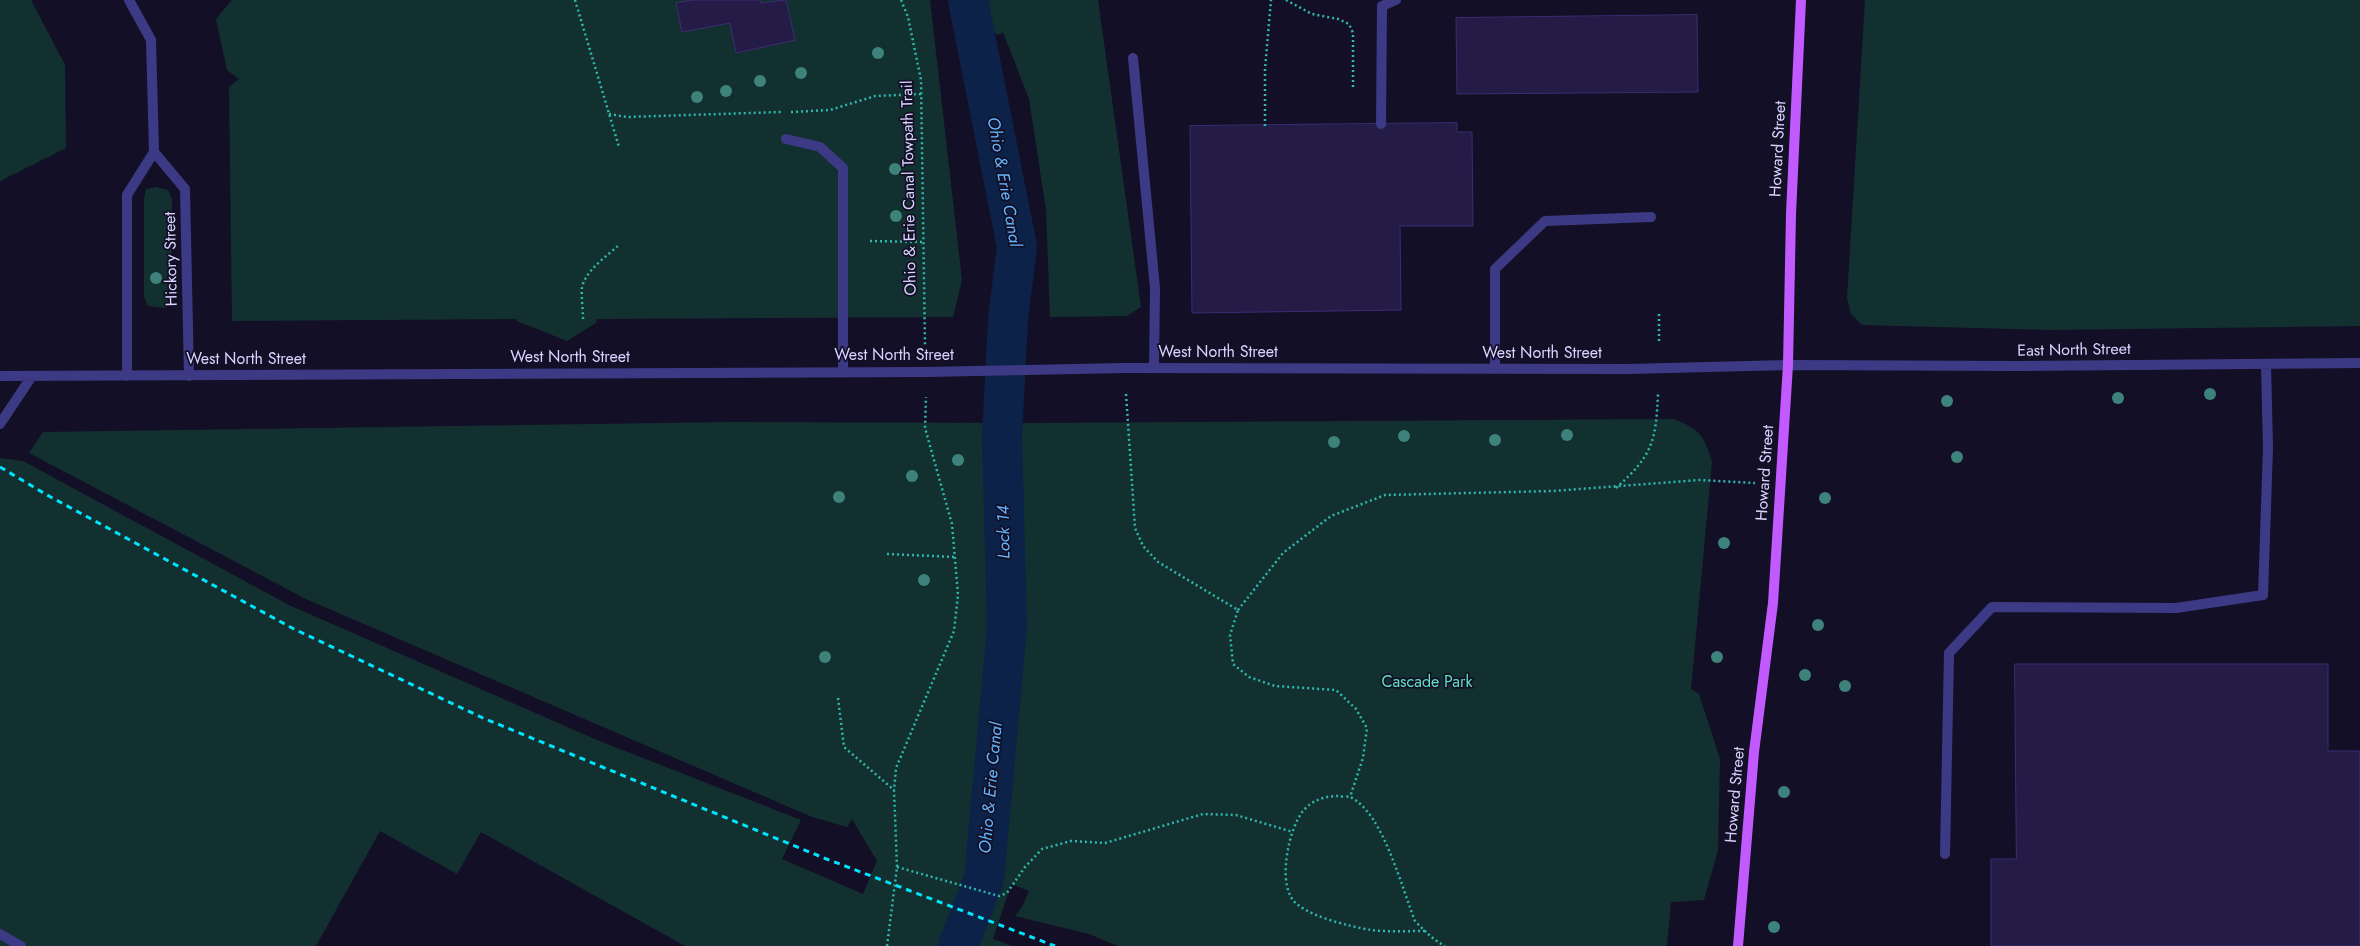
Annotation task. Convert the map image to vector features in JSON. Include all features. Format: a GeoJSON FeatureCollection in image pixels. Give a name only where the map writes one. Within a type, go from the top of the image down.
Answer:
{"type":"FeatureCollection","features":[{"type":"Feature","properties":{"kind":"main road","name":"Howard Street"},"geometry":{"type":"LineString","coordinates":[[1738,946],[1754,752],[1772,603],[1788,365],[1791,214],[1801,0]]}},
{"type":"Feature","properties":{"kind":"street"},"geometry":{"type":"LineString","coordinates":[[127,376],[127,195],[154,152],[151,40],[129,0]]}},
{"type":"Feature","properties":{"kind":"street"},"geometry":{"type":"LineString","coordinates":[[1381,124],[1382,6],[1396,0]]}},
{"type":"Feature","properties":{"kind":"street"},"geometry":{"type":"LineString","coordinates":[[1133,58],[1156,288],[1154,368]]}},
{"type":"Feature","properties":{"kind":"street"},"geometry":{"type":"LineString","coordinates":[[786,139],[820,147],[843,168],[843,371]]}},
{"type":"Feature","properties":{"kind":"street","name":"Hickory Street"},"geometry":{"type":"LineString","coordinates":[[154,152],[185,189],[189,376]]}},
{"type":"Feature","properties":{"kind":"street"},"geometry":{"type":"LineString","coordinates":[[1495,369],[1495,269],[1544,221],[1651,217]]}},
{"type":"Feature","properties":{"kind":"street","name":"East North Street"},"geometry":{"type":"LineString","coordinates":[[1788,365],[2018,366],[2360,363]]}},
{"type":"Feature","properties":{"kind":"street"},"geometry":{"type":"LineString","coordinates":[[1945,854],[1949,653],[1992,607],[2176,608],[2264,595],[2268,448],[2266,364]]}},
{"type":"Feature","properties":{"kind":"street","name":"West North Street"},"geometry":{"type":"LineString","coordinates":[[0,376],[843,371],[926,372],[1125,368],[1659,368],[1788,365]]}},
{"type":"Feature","properties":{"kind":"street"},"geometry":{"type":"LineString","coordinates":[[0,424],[32,376]]}},
{"type":"Feature","properties":{"kind":"street"},"geometry":{"type":"LineString","coordinates":[[0,934],[21,946]]}},
{"type":"Feature","properties":{"kind":"path"},"geometry":{"type":"LineString","coordinates":[[575,0],[619,147]]}},
{"type":"Feature","properties":{"kind":"path","name":"Ohio & Erie Canal Towpath Trail"},"geometry":{"type":"LineString","coordinates":[[901,0],[908,17],[921,80],[925,330]]}},
{"type":"Feature","properties":{"kind":"path"},"geometry":{"type":"LineString","coordinates":[[1265,126],[1265,69],[1271,0]]}},
{"type":"Feature","properties":{"kind":"path"},"geometry":{"type":"LineString","coordinates":[[1286,0],[1312,14],[1338,19],[1348,24],[1353,33],[1353,94]]}},
{"type":"Feature","properties":{"kind":"path"},"geometry":{"type":"LineString","coordinates":[[609,114],[627,117],[830,110],[875,96],[922,94]]}},
{"type":"Feature","properties":{"kind":"path"},"geometry":{"type":"LineString","coordinates":[[843,241],[924,242]]}},
{"type":"Feature","properties":{"kind":"path"},"geometry":{"type":"LineString","coordinates":[[583,319],[582,289],[584,280],[593,269],[619,245]]}},
{"type":"Feature","properties":{"kind":"path"},"geometry":{"type":"LineString","coordinates":[[1615,488],[1637,469],[1653,442],[1657,428],[1659,368],[1658,314]]}},
{"type":"Feature","properties":{"kind":"path"},"geometry":{"type":"LineString","coordinates":[[1125,368],[1135,528],[1143,546],[1158,562],[1238,610]]}},
{"type":"Feature","properties":{"kind":"path"},"geometry":{"type":"LineString","coordinates":[[887,946],[897,867],[894,790],[896,768],[954,631],[958,595],[952,524],[925,428],[926,407]]}},
{"type":"Feature","properties":{"kind":"path"},"geometry":{"type":"LineString","coordinates":[[1350,797],[1363,758],[1367,728],[1356,709],[1336,690],[1275,686],[1249,677],[1233,664],[1230,636],[1238,610],[1283,553],[1331,516],[1385,495],[1615,488],[1699,480],[1780,484]]}},
{"type":"Feature","properties":{"kind":"path"},"geometry":{"type":"LineString","coordinates":[[887,554],[955,557]]}},
{"type":"Feature","properties":{"kind":"path"},"geometry":{"type":"LineString","coordinates":[[838,698],[844,747],[894,790]]}},
{"type":"Feature","properties":{"kind":"path"},"geometry":{"type":"LineString","coordinates":[[1425,931],[1371,930],[1325,918],[1306,910],[1291,898],[1285,871],[1285,857],[1293,832],[1303,810],[1324,796],[1350,797],[1366,810],[1381,831],[1415,921],[1425,931],[1435,941],[1445,946]]}},
{"type":"Feature","properties":{"kind":"path"},"geometry":{"type":"LineString","coordinates":[[897,867],[999,896],[1007,893],[1025,867],[1042,849],[1071,841],[1105,843],[1202,814],[1236,815],[1293,832]]}},
{"type":"Feature","properties":{"kind":"green space"},"geometry":{"type":"Polygon","coordinates":[[[0,0],[31,0],[65,65],[66,148],[0,181],[0,0]]]}},
{"type":"Feature","properties":{"kind":"green space"},"geometry":{"type":"Polygon","coordinates":[[[232,0],[930,0],[962,280],[953,317],[597,319],[596,323],[567,341],[517,321],[517,319],[232,321],[229,87],[239,79],[227,70],[216,19],[232,0]]]}},
{"type":"Feature","properties":{"kind":"green space"},"geometry":{"type":"Polygon","coordinates":[[[956,0],[1098,0],[1141,307],[1127,316],[1050,317],[1046,210],[1029,99],[1003,32],[998,35],[959,7],[956,0]]]}},
{"type":"Feature","properties":{"kind":"green space"},"geometry":{"type":"Polygon","coordinates":[[[1865,0],[2360,0],[2360,326],[2051,330],[1862,325],[1851,314],[1847,298],[1865,0]]]}},
{"type":"Feature","properties":{"kind":"green space"},"geometry":{"type":"Polygon","coordinates":[[[156,187],[168,190],[172,199],[171,294],[170,303],[165,308],[148,306],[144,296],[144,199],[146,189],[156,187]]]}},
{"type":"Feature","properties":{"kind":"green space","name":"Cascade Park"},"geometry":{"type":"Polygon","coordinates":[[[1673,419],[1689,426],[1700,434],[1712,462],[1691,689],[1699,694],[1720,759],[1718,850],[1704,900],[1671,902],[1667,946],[1118,946],[1089,934],[1015,916],[1022,907],[1029,891],[1011,884],[993,939],[1012,946],[685,946],[481,832],[457,874],[380,831],[316,946],[0,946],[0,458],[23,461],[289,605],[597,740],[801,820],[782,859],[863,894],[877,861],[852,819],[847,827],[812,817],[306,599],[29,453],[43,432],[731,422],[1029,423],[1673,419]]]}},
{"type":"Feature","properties":{"kind":"building"},"geometry":{"type":"Polygon","coordinates":[[[693,0],[760,0],[761,3],[786,0],[795,40],[736,53],[730,23],[682,32],[676,3],[693,0]]]}},
{"type":"Feature","properties":{"kind":"building"},"geometry":{"type":"Polygon","coordinates":[[[1697,15],[1698,92],[1457,94],[1456,18],[1697,15]]]}},
{"type":"Feature","properties":{"kind":"building"},"geometry":{"type":"Polygon","coordinates":[[[1457,123],[1457,132],[1472,132],[1473,226],[1400,226],[1401,310],[1192,313],[1190,126],[1457,123]]]}},
{"type":"Feature","properties":{"kind":"building"},"geometry":{"type":"Polygon","coordinates":[[[2015,664],[2328,664],[2328,751],[2360,751],[2360,946],[1991,946],[1991,859],[2016,859],[2015,664]]]}},
{"type":"Feature","properties":{"kind":"waterway","name":"Lock 14"},"geometry":{"type":"LineString","coordinates":[[958,946],[984,879],[1007,627],[1002,437],[1008,319],[1017,247],[968,0]]}},
{"type":"Feature","properties":{"kind":"railway"},"geometry":{"type":"LineString","coordinates":[[0,467],[47,495],[294,629],[483,718],[824,858],[1055,946]]}},
{"type":"Feature","properties":{"kind":"water label","name":"Ohio & Erie Canal"},"geometry":{"type":"Point","coordinates":[1003,182]}},
{"type":"Feature","properties":{"kind":"water label","name":"Ohio & Erie Canal"},"geometry":{"type":"Point","coordinates":[992,788]}}]}
